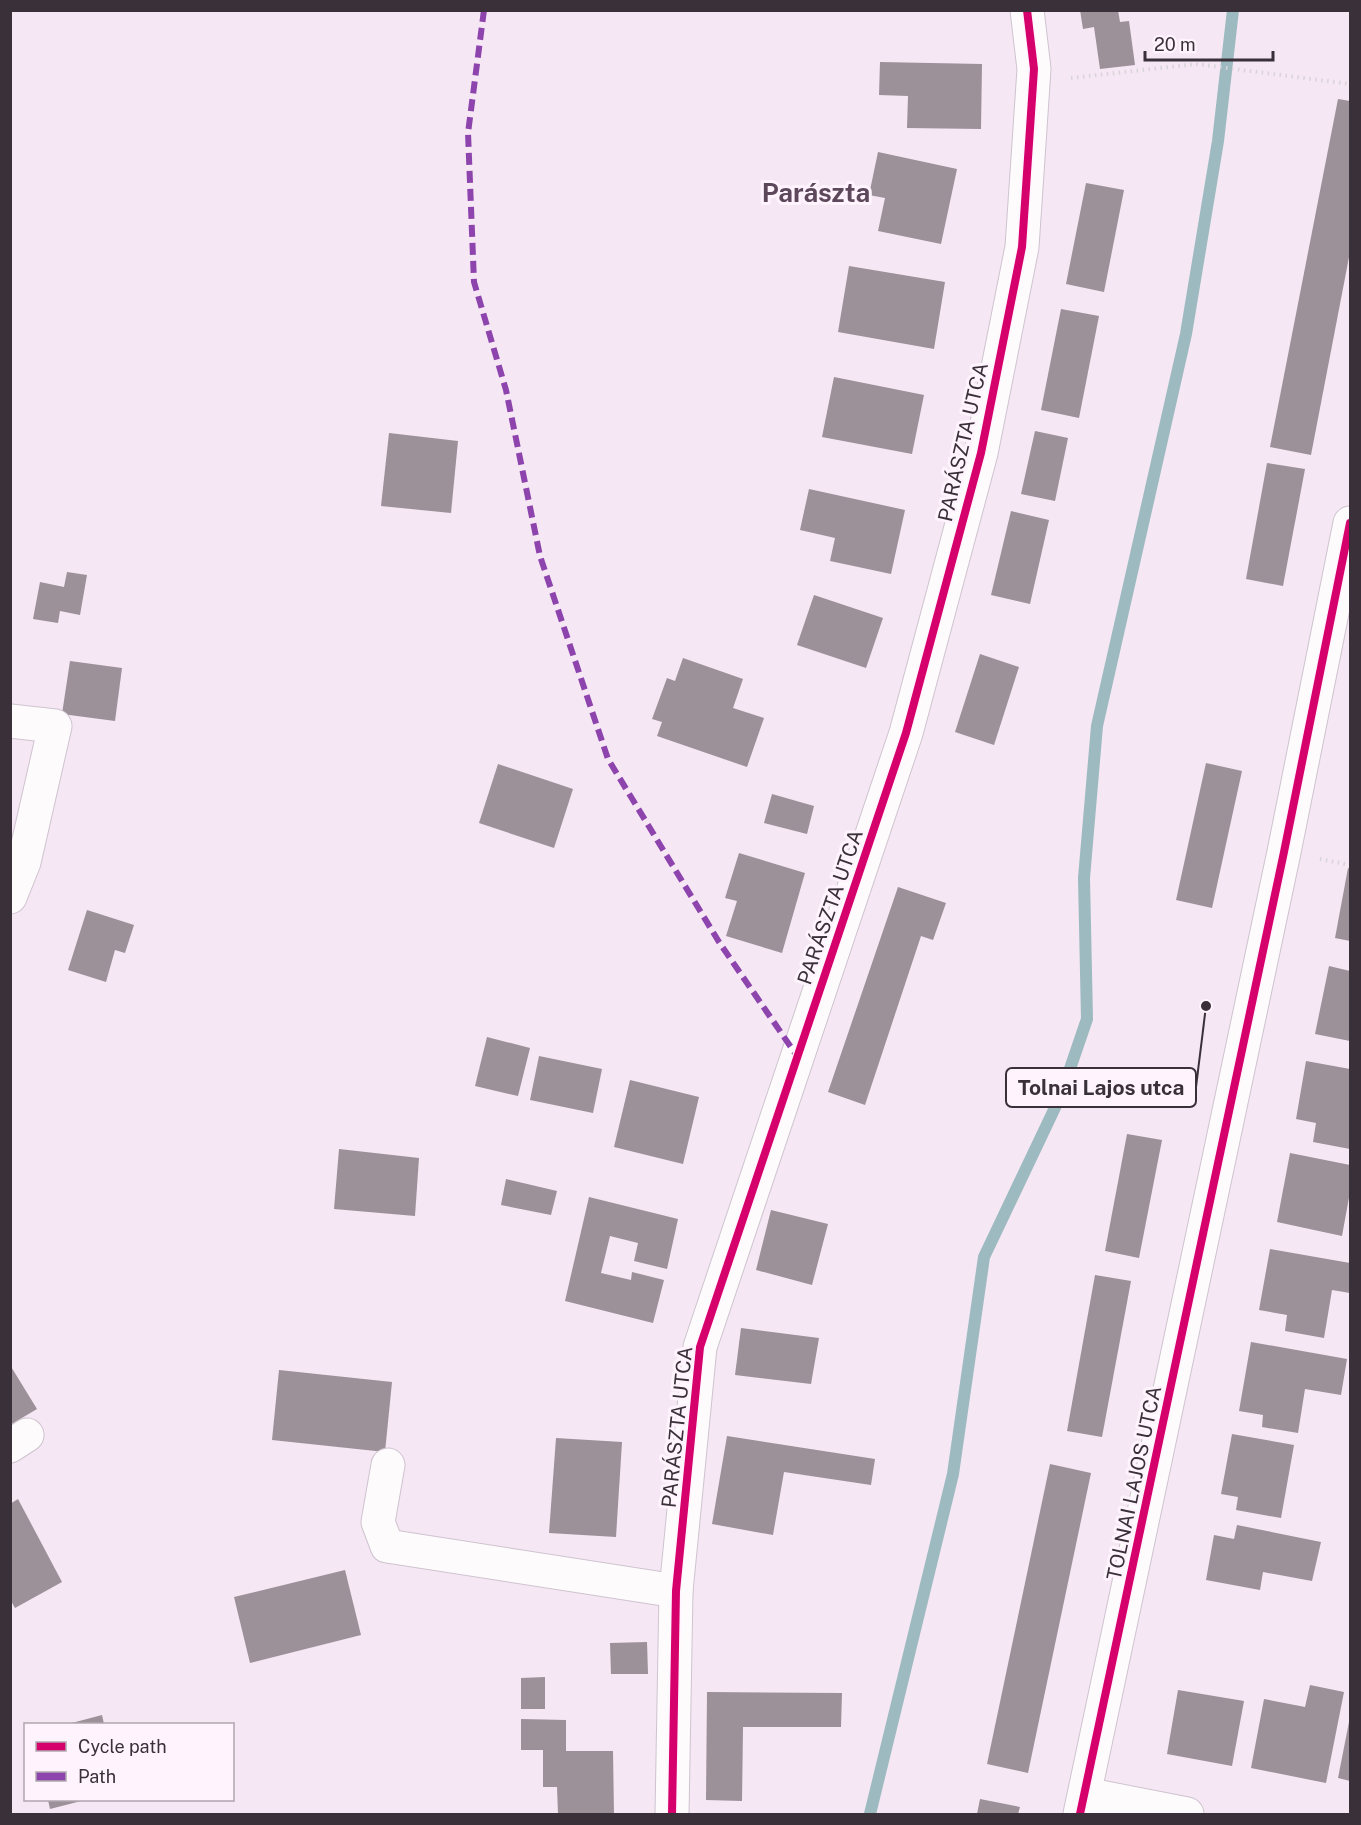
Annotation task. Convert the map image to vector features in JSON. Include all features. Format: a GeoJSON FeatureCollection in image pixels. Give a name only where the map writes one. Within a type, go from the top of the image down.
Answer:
{"type":"FeatureCollection","features":[{"type":"Feature","properties":{"kind":"street","name":"PARÁSZTA UTCA"},"geometry":{"type":"LineString","coordinates":[[672,1815],[676,1591],[700,1347],[906,733],[981,453],[1022,247],[1033,83],[1027,10]]}},
{"type":"Feature","properties":{"kind":"street","name":"TOLNAI LAJOS UTCA"},"geometry":{"type":"LineString","coordinates":[[1083,1804],[1279,875],[1350,523]]}},
{"type":"Feature","properties":{"kind":"street"},"geometry":{"type":"LineString","coordinates":[[10,721],[56,726],[24,862],[10,897]]}},
{"type":"Feature","properties":{"kind":"street"},"geometry":{"type":"LineString","coordinates":[[388,1465],[378,1522],[387,1546],[676,1591]]}},
{"type":"Feature","properties":{"kind":"street"},"geometry":{"type":"LineString","coordinates":[[1083,1804],[1187,1815]]}},
{"type":"Feature","properties":{"kind":"path"},"geometry":{"type":"LineString","coordinates":[[1033,83],[1196,64],[1350,84]]}},
{"type":"Feature","properties":{"kind":"building"},"geometry":{"type":"Polygon","coordinates":[[[1080,10],[1118,10],[1120,22],[1129,21],[1135,65],[1100,69],[1094,27],[1083,29],[1080,10]]]}},
{"type":"Feature","properties":{"kind":"building"},"geometry":{"type":"Polygon","coordinates":[[[880,62],[982,64],[981,129],[907,128],[908,96],[879,95],[880,62]]]}},
{"type":"Feature","properties":{"kind":"building"},"geometry":{"type":"Polygon","coordinates":[[[1338,99],[1350,101],[1350,252],[1311,455],[1270,447],[1338,99]]]}},
{"type":"Feature","properties":{"kind":"building"},"geometry":{"type":"Polygon","coordinates":[[[878,152],[957,169],[941,244],[878,231],[885,198],[869,195],[878,152]]]}},
{"type":"Feature","properties":{"kind":"building"},"geometry":{"type":"Polygon","coordinates":[[[1086,183],[1124,190],[1104,292],[1066,284],[1086,183]]]}},
{"type":"Feature","properties":{"kind":"building"},"geometry":{"type":"Polygon","coordinates":[[[849,266],[945,282],[934,349],[838,332],[849,266]]]}},
{"type":"Feature","properties":{"kind":"building"},"geometry":{"type":"Polygon","coordinates":[[[1061,309],[1099,316],[1079,418],[1041,410],[1061,309]]]}},
{"type":"Feature","properties":{"kind":"building"},"geometry":{"type":"Polygon","coordinates":[[[834,377],[924,395],[912,454],[822,437],[834,377]]]}},
{"type":"Feature","properties":{"kind":"building"},"geometry":{"type":"Polygon","coordinates":[[[1035,431],[1068,438],[1055,501],[1021,494],[1035,431]]]}},
{"type":"Feature","properties":{"kind":"building"},"geometry":{"type":"Polygon","coordinates":[[[389,433],[458,441],[451,513],[381,506],[389,433]]]}},
{"type":"Feature","properties":{"kind":"building"},"geometry":{"type":"Polygon","coordinates":[[[1267,463],[1305,469],[1283,586],[1246,579],[1267,463]]]}},
{"type":"Feature","properties":{"kind":"building"},"geometry":{"type":"Polygon","coordinates":[[[809,489],[905,510],[891,574],[830,561],[835,538],[800,530],[809,489]]]}},
{"type":"Feature","properties":{"kind":"building"},"geometry":{"type":"Polygon","coordinates":[[[1011,511],[1049,520],[1030,604],[991,595],[1011,511]]]}},
{"type":"Feature","properties":{"kind":"building"},"geometry":{"type":"Polygon","coordinates":[[[67,572],[87,575],[80,615],[60,611],[58,623],[33,619],[40,582],[64,587],[67,572]]]}},
{"type":"Feature","properties":{"kind":"building"},"geometry":{"type":"Polygon","coordinates":[[[814,595],[883,618],[866,668],[797,645],[814,595]]]}},
{"type":"Feature","properties":{"kind":"building"},"geometry":{"type":"Polygon","coordinates":[[[980,654],[1019,667],[994,745],[955,732],[980,654]]]}},
{"type":"Feature","properties":{"kind":"building"},"geometry":{"type":"Polygon","coordinates":[[[683,658],[743,679],[733,708],[764,718],[747,767],[657,736],[662,722],[652,719],[667,678],[675,681],[683,658]]]}},
{"type":"Feature","properties":{"kind":"building"},"geometry":{"type":"Polygon","coordinates":[[[70,661],[122,668],[115,721],[62,714],[70,661]]]}},
{"type":"Feature","properties":{"kind":"building"},"geometry":{"type":"Polygon","coordinates":[[[1206,763],[1242,771],[1212,908],[1176,900],[1206,763]]]}},
{"type":"Feature","properties":{"kind":"building"},"geometry":{"type":"Polygon","coordinates":[[[498,764],[573,789],[554,848],[479,823],[498,764]]]}},
{"type":"Feature","properties":{"kind":"building"},"geometry":{"type":"Polygon","coordinates":[[[772,794],[814,806],[807,834],[764,823],[772,794]]]}},
{"type":"Feature","properties":{"kind":"building"},"geometry":{"type":"Polygon","coordinates":[[[739,853],[805,873],[782,953],[726,936],[737,901],[725,898],[739,853]]]}},
{"type":"Feature","properties":{"kind":"building"},"geometry":{"type":"Polygon","coordinates":[[[1348,868],[1350,869],[1350,941],[1335,938],[1348,868]]]}},
{"type":"Feature","properties":{"kind":"building"},"geometry":{"type":"Polygon","coordinates":[[[898,887],[946,903],[933,940],[921,936],[865,1105],[828,1092],[898,887]]]}},
{"type":"Feature","properties":{"kind":"building"},"geometry":{"type":"Polygon","coordinates":[[[87,910],[134,925],[125,953],[115,950],[106,982],[68,970],[87,910]]]}},
{"type":"Feature","properties":{"kind":"building"},"geometry":{"type":"Polygon","coordinates":[[[1329,966],[1350,971],[1350,1041],[1315,1034],[1329,966]]]}},
{"type":"Feature","properties":{"kind":"building"},"geometry":{"type":"Polygon","coordinates":[[[487,1037],[530,1048],[518,1096],[475,1086],[487,1037]]]}},
{"type":"Feature","properties":{"kind":"building"},"geometry":{"type":"Polygon","coordinates":[[[539,1056],[602,1069],[593,1113],[530,1100],[539,1056]]]}},
{"type":"Feature","properties":{"kind":"building"},"geometry":{"type":"Polygon","coordinates":[[[1306,1061],[1350,1069],[1350,1149],[1313,1142],[1316,1123],[1296,1119],[1306,1061]]]}},
{"type":"Feature","properties":{"kind":"building"},"geometry":{"type":"Polygon","coordinates":[[[630,1080],[699,1097],[683,1164],[614,1147],[630,1080]]]}},
{"type":"Feature","properties":{"kind":"building"},"geometry":{"type":"Polygon","coordinates":[[[1127,1134],[1162,1140],[1139,1258],[1105,1251],[1127,1134]]]}},
{"type":"Feature","properties":{"kind":"building"},"geometry":{"type":"Polygon","coordinates":[[[339,1149],[419,1158],[415,1216],[334,1209],[339,1149]]]}},
{"type":"Feature","properties":{"kind":"building"},"geometry":{"type":"Polygon","coordinates":[[[1290,1153],[1350,1165],[1350,1192],[1342,1236],[1277,1222],[1290,1153]]]}},
{"type":"Feature","properties":{"kind":"building"},"geometry":{"type":"Polygon","coordinates":[[[506,1179],[557,1191],[551,1215],[501,1205],[506,1179]]]}},
{"type":"Feature","properties":{"kind":"building"},"geometry":{"type":"Polygon","coordinates":[[[589,1197],[678,1219],[667,1269],[634,1261],[638,1243],[610,1236],[601,1273],[631,1280],[632,1272],[664,1280],[653,1323],[565,1301],[589,1197]]]}},
{"type":"Feature","properties":{"kind":"building"},"geometry":{"type":"Polygon","coordinates":[[[771,1210],[828,1224],[812,1285],[756,1270],[771,1210]]]}},
{"type":"Feature","properties":{"kind":"building"},"geometry":{"type":"Polygon","coordinates":[[[1270,1249],[1350,1263],[1350,1293],[1332,1290],[1324,1338],[1285,1331],[1287,1315],[1259,1310],[1270,1249]]]}},
{"type":"Feature","properties":{"kind":"building"},"geometry":{"type":"Polygon","coordinates":[[[1095,1275],[1131,1281],[1102,1437],[1067,1431],[1095,1275]]]}},
{"type":"Feature","properties":{"kind":"building"},"geometry":{"type":"Polygon","coordinates":[[[741,1328],[819,1338],[811,1384],[735,1375],[741,1328]]]}},
{"type":"Feature","properties":{"kind":"building"},"geometry":{"type":"Polygon","coordinates":[[[1251,1342],[1347,1359],[1341,1395],[1305,1389],[1298,1433],[1262,1427],[1263,1415],[1239,1411],[1251,1342]]]}},
{"type":"Feature","properties":{"kind":"building"},"geometry":{"type":"Polygon","coordinates":[[[10,1365],[37,1409],[10,1425],[10,1365]]]}},
{"type":"Feature","properties":{"kind":"building"},"geometry":{"type":"Polygon","coordinates":[[[279,1370],[392,1382],[385,1452],[272,1440],[279,1370]]]}},
{"type":"Feature","properties":{"kind":"building"},"geometry":{"type":"Polygon","coordinates":[[[1232,1434],[1294,1445],[1281,1518],[1236,1510],[1238,1497],[1221,1494],[1232,1434]]]}},
{"type":"Feature","properties":{"kind":"building"},"geometry":{"type":"Polygon","coordinates":[[[727,1436],[875,1459],[871,1485],[784,1472],[773,1535],[712,1524],[727,1436]]]}},
{"type":"Feature","properties":{"kind":"building"},"geometry":{"type":"Polygon","coordinates":[[[556,1438],[622,1442],[616,1537],[549,1533],[556,1438]]]}},
{"type":"Feature","properties":{"kind":"building"},"geometry":{"type":"Polygon","coordinates":[[[1050,1464],[1091,1473],[1028,1773],[987,1764],[1050,1464]]]}},
{"type":"Feature","properties":{"kind":"building"},"geometry":{"type":"Polygon","coordinates":[[[18,1499],[62,1582],[15,1608],[10,1599],[10,1504],[18,1499]]]}},
{"type":"Feature","properties":{"kind":"building"},"geometry":{"type":"Polygon","coordinates":[[[1237,1525],[1321,1542],[1312,1581],[1263,1572],[1260,1590],[1206,1580],[1214,1535],[1234,1539],[1237,1525]]]}},
{"type":"Feature","properties":{"kind":"building"},"geometry":{"type":"Polygon","coordinates":[[[345,1570],[361,1635],[250,1663],[234,1597],[345,1570]]]}},
{"type":"Feature","properties":{"kind":"building"},"geometry":{"type":"Polygon","coordinates":[[[647,1642],[648,1674],[611,1674],[610,1643],[647,1642]]]}},
{"type":"Feature","properties":{"kind":"building"},"geometry":{"type":"Polygon","coordinates":[[[545,1677],[545,1709],[521,1709],[521,1678],[545,1677]]]}},
{"type":"Feature","properties":{"kind":"building"},"geometry":{"type":"Polygon","coordinates":[[[1310,1685],[1344,1692],[1326,1783],[1251,1768],[1264,1699],[1305,1707],[1310,1685]]]}},
{"type":"Feature","properties":{"kind":"building"},"geometry":{"type":"Polygon","coordinates":[[[1178,1690],[1244,1701],[1232,1766],[1167,1754],[1178,1690]]]}},
{"type":"Feature","properties":{"kind":"building"},"geometry":{"type":"Polygon","coordinates":[[[707,1692],[842,1693],[841,1727],[743,1727],[742,1801],[706,1800],[707,1692]]]}},
{"type":"Feature","properties":{"kind":"building"},"geometry":{"type":"Polygon","coordinates":[[[102,1715],[104,1723],[72,1723],[102,1715]]]}},
{"type":"Feature","properties":{"kind":"building"},"geometry":{"type":"Polygon","coordinates":[[[521,1719],[566,1720],[566,1751],[613,1751],[614,1814],[558,1814],[557,1787],[543,1787],[543,1750],[521,1750],[521,1719]]]}},
{"type":"Feature","properties":{"kind":"building"},"geometry":{"type":"Polygon","coordinates":[[[1350,1722],[1350,1781],[1338,1778],[1350,1722]]]}},
{"type":"Feature","properties":{"kind":"building"},"geometry":{"type":"Polygon","coordinates":[[[980,1799],[1020,1807],[1018,1814],[977,1814],[980,1799]]]}},
{"type":"Feature","properties":{"kind":"building"},"geometry":{"type":"Polygon","coordinates":[[[48,1801],[81,1801],[50,1809],[48,1801]]]}},
{"type":"Feature","properties":{"kind":"waterway"},"geometry":{"type":"LineString","coordinates":[[870,1814],[953,1474],[984,1257],[1061,1095],[1087,1019],[1084,878],[1097,726],[1186,334],[1218,141],[1233,10]]}},
{"type":"Feature","properties":{"kind":"marked path"},"geometry":{"type":"LineString","coordinates":[[484,10],[468,133],[474,282],[506,390],[540,556],[608,759],[719,942],[797,1056]]}},
{"type":"Feature","properties":{"kind":"cycle path"},"geometry":{"type":"LineString","coordinates":[[672,1814],[676,1591],[700,1347],[906,733],[981,453],[1022,247],[1034,69],[1027,10]]}},
{"type":"Feature","properties":{"kind":"cycle path"},"geometry":{"type":"LineString","coordinates":[[1080,1814],[1284,852],[1350,523]]}},
{"type":"Feature","properties":{"kind":"place","name":"Tolnai Lajos utca"},"geometry":{"type":"Point","coordinates":[1206,1006]}},
{"type":"Feature","properties":{"kind":"district","name":"Parászta"},"geometry":{"type":"Point","coordinates":[816,193]}}]}
